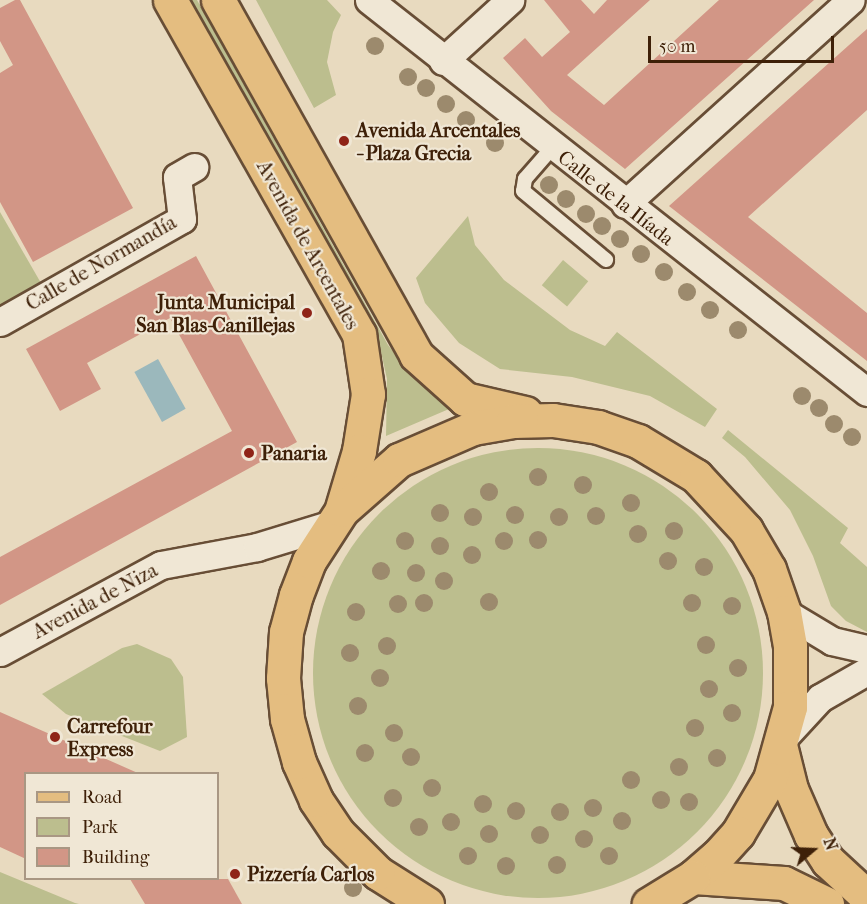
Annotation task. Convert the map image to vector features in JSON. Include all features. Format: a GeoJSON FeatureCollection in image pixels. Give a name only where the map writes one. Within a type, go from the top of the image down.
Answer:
{"type":"FeatureCollection","features":[{"type":"Feature","properties":{"kind":"main road","name":"Avenida de Arcentales"},"geometry":{"type":"LineString","coordinates":[[170,0],[359,334],[368,394],[359,451],[337,517]]}},
{"type":"Feature","properties":{"kind":"main road","name":"Avenida de Arcentales"},"geometry":{"type":"LineString","coordinates":[[218,0],[416,355],[465,399],[553,420]]}},
{"type":"Feature","properties":{"kind":"main road"},"geometry":{"type":"LineString","coordinates":[[427,904],[378,873],[338,833],[316,800],[298,762],[287,719],[283,678],[286,632],[309,561],[337,517],[399,460],[435,441],[473,428],[513,421],[553,420],[598,428],[638,441],[696,476],[746,530],[769,569],[784,612],[792,677],[783,743],[770,779],[738,833],[693,877],[649,904]]}},
{"type":"Feature","properties":{"kind":"main road"},"geometry":{"type":"LineString","coordinates":[[783,743],[791,789],[812,835],[828,861],[867,897]]}},
{"type":"Feature","properties":{"kind":"main road"},"geometry":{"type":"LineString","coordinates":[[693,877],[784,883],[827,904]]}},
{"type":"Feature","properties":{"kind":"street","name":"Calle de la Ilíada"},"geometry":{"type":"LineString","coordinates":[[369,0],[552,148],[867,392]]}},
{"type":"Feature","properties":{"kind":"street"},"geometry":{"type":"LineString","coordinates":[[443,61],[510,0]]}},
{"type":"Feature","properties":{"kind":"street"},"geometry":{"type":"LineString","coordinates":[[625,204],[851,0]]}},
{"type":"Feature","properties":{"kind":"street","name":"Calle de Normandía"},"geometry":{"type":"LineString","coordinates":[[0,322],[183,219],[177,177],[194,167]]}},
{"type":"Feature","properties":{"kind":"street","name":"Avenida de Niza"},"geometry":{"type":"LineString","coordinates":[[0,652],[161,565],[257,547],[337,517]]}},
{"type":"Feature","properties":{"kind":"street"},"geometry":{"type":"LineString","coordinates":[[784,612],[832,641],[867,649]]}},
{"type":"Feature","properties":{"kind":"street"},"geometry":{"type":"LineString","coordinates":[[783,743],[820,698],[867,671]]}},
{"type":"Feature","properties":{"kind":"lane"},"geometry":{"type":"LineString","coordinates":[[552,148],[525,179],[522,186],[526,196],[606,260]]}},
{"type":"Feature","properties":{"kind":"green space"},"geometry":{"type":"Polygon","coordinates":[[[191,0],[197,0],[388,345],[411,375],[449,409],[386,436],[387,379],[379,343],[191,0]]]}},
{"type":"Feature","properties":{"kind":"green space"},"geometry":{"type":"Polygon","coordinates":[[[256,0],[327,0],[341,15],[333,32],[327,62],[336,95],[314,108],[256,0]]]}},
{"type":"Feature","properties":{"kind":"green space"},"geometry":{"type":"Polygon","coordinates":[[[0,212],[45,290],[0,315],[0,212]]]}},
{"type":"Feature","properties":{"kind":"green space"},"geometry":{"type":"Polygon","coordinates":[[[468,216],[475,245],[504,280],[570,330],[605,346],[617,332],[717,409],[705,427],[650,396],[572,377],[500,369],[459,343],[425,303],[416,278],[468,216]]]}},
{"type":"Feature","properties":{"kind":"green space"},"geometry":{"type":"Polygon","coordinates":[[[563,260],[588,281],[567,306],[542,285],[563,260]]]}},
{"type":"Feature","properties":{"kind":"green space"},"geometry":{"type":"Polygon","coordinates":[[[728,430],[848,528],[840,543],[867,567],[867,632],[846,621],[831,606],[813,556],[790,510],[745,457],[722,438],[728,430]]]}},
{"type":"Feature","properties":{"kind":"green space"},"geometry":{"type":"Polygon","coordinates":[[[538,448],[582,453],[624,465],[663,486],[697,514],[725,548],[746,587],[758,629],[763,673],[758,717],[746,759],[725,798],[697,832],[663,860],[624,881],[582,893],[538,898],[494,893],[452,881],[413,860],[379,832],[351,798],[330,759],[318,717],[313,673],[318,629],[330,587],[351,548],[379,514],[413,486],[452,465],[494,453],[538,448]]]}},
{"type":"Feature","properties":{"kind":"green space"},"geometry":{"type":"Polygon","coordinates":[[[137,644],[171,659],[183,677],[187,737],[160,751],[66,714],[42,694],[122,648],[137,644]]]}},
{"type":"Feature","properties":{"kind":"green space"},"geometry":{"type":"Polygon","coordinates":[[[0,872],[75,903],[79,904],[0,904],[0,872]]]}},
{"type":"Feature","properties":{"kind":"water"},"geometry":{"type":"Polygon","coordinates":[[[158,359],[186,409],[162,422],[134,372],[158,359]]]}},
{"type":"Feature","properties":{"kind":"building"},"geometry":{"type":"Polygon","coordinates":[[[15,0],[20,0],[133,208],[33,262],[0,202],[0,73],[13,65],[0,41],[0,8],[15,0]]]}},
{"type":"Feature","properties":{"kind":"building"},"geometry":{"type":"Polygon","coordinates":[[[544,0],[581,0],[594,14],[607,0],[650,0],[567,75],[604,105],[719,0],[814,0],[625,169],[551,111],[503,58],[525,38],[542,57],[570,32],[544,0]]]}},
{"type":"Feature","properties":{"kind":"building"},"geometry":{"type":"Polygon","coordinates":[[[867,29],[867,110],[748,217],[867,313],[867,361],[669,206],[867,29]]]}},
{"type":"Feature","properties":{"kind":"building"},"geometry":{"type":"Polygon","coordinates":[[[196,256],[297,442],[0,605],[0,557],[232,431],[170,318],[87,363],[101,389],[60,411],[26,349],[196,256]]]}},
{"type":"Feature","properties":{"kind":"building"},"geometry":{"type":"Polygon","coordinates":[[[0,712],[135,772],[24,772],[24,858],[0,847],[0,712]]]}},
{"type":"Feature","properties":{"kind":"building"},"geometry":{"type":"Polygon","coordinates":[[[228,879],[242,904],[145,904],[131,880],[228,879]]]}},
{"type":"Feature","properties":{"kind":"place","name":"Avenida Arcentales - Plaza Grecia"},"geometry":{"type":"Point","coordinates":[344,141]}},
{"type":"Feature","properties":{"kind":"place","name":"Junta Municipal San Blas-Canillejas"},"geometry":{"type":"Point","coordinates":[307,313]}},
{"type":"Feature","properties":{"kind":"place","name":"Panaria"},"geometry":{"type":"Point","coordinates":[249,453]}},
{"type":"Feature","properties":{"kind":"place","name":"Carrefour Express"},"geometry":{"type":"Point","coordinates":[55,737]}},
{"type":"Feature","properties":{"kind":"place","name":"Pizzería Carlos"},"geometry":{"type":"Point","coordinates":[235,874]}}]}
